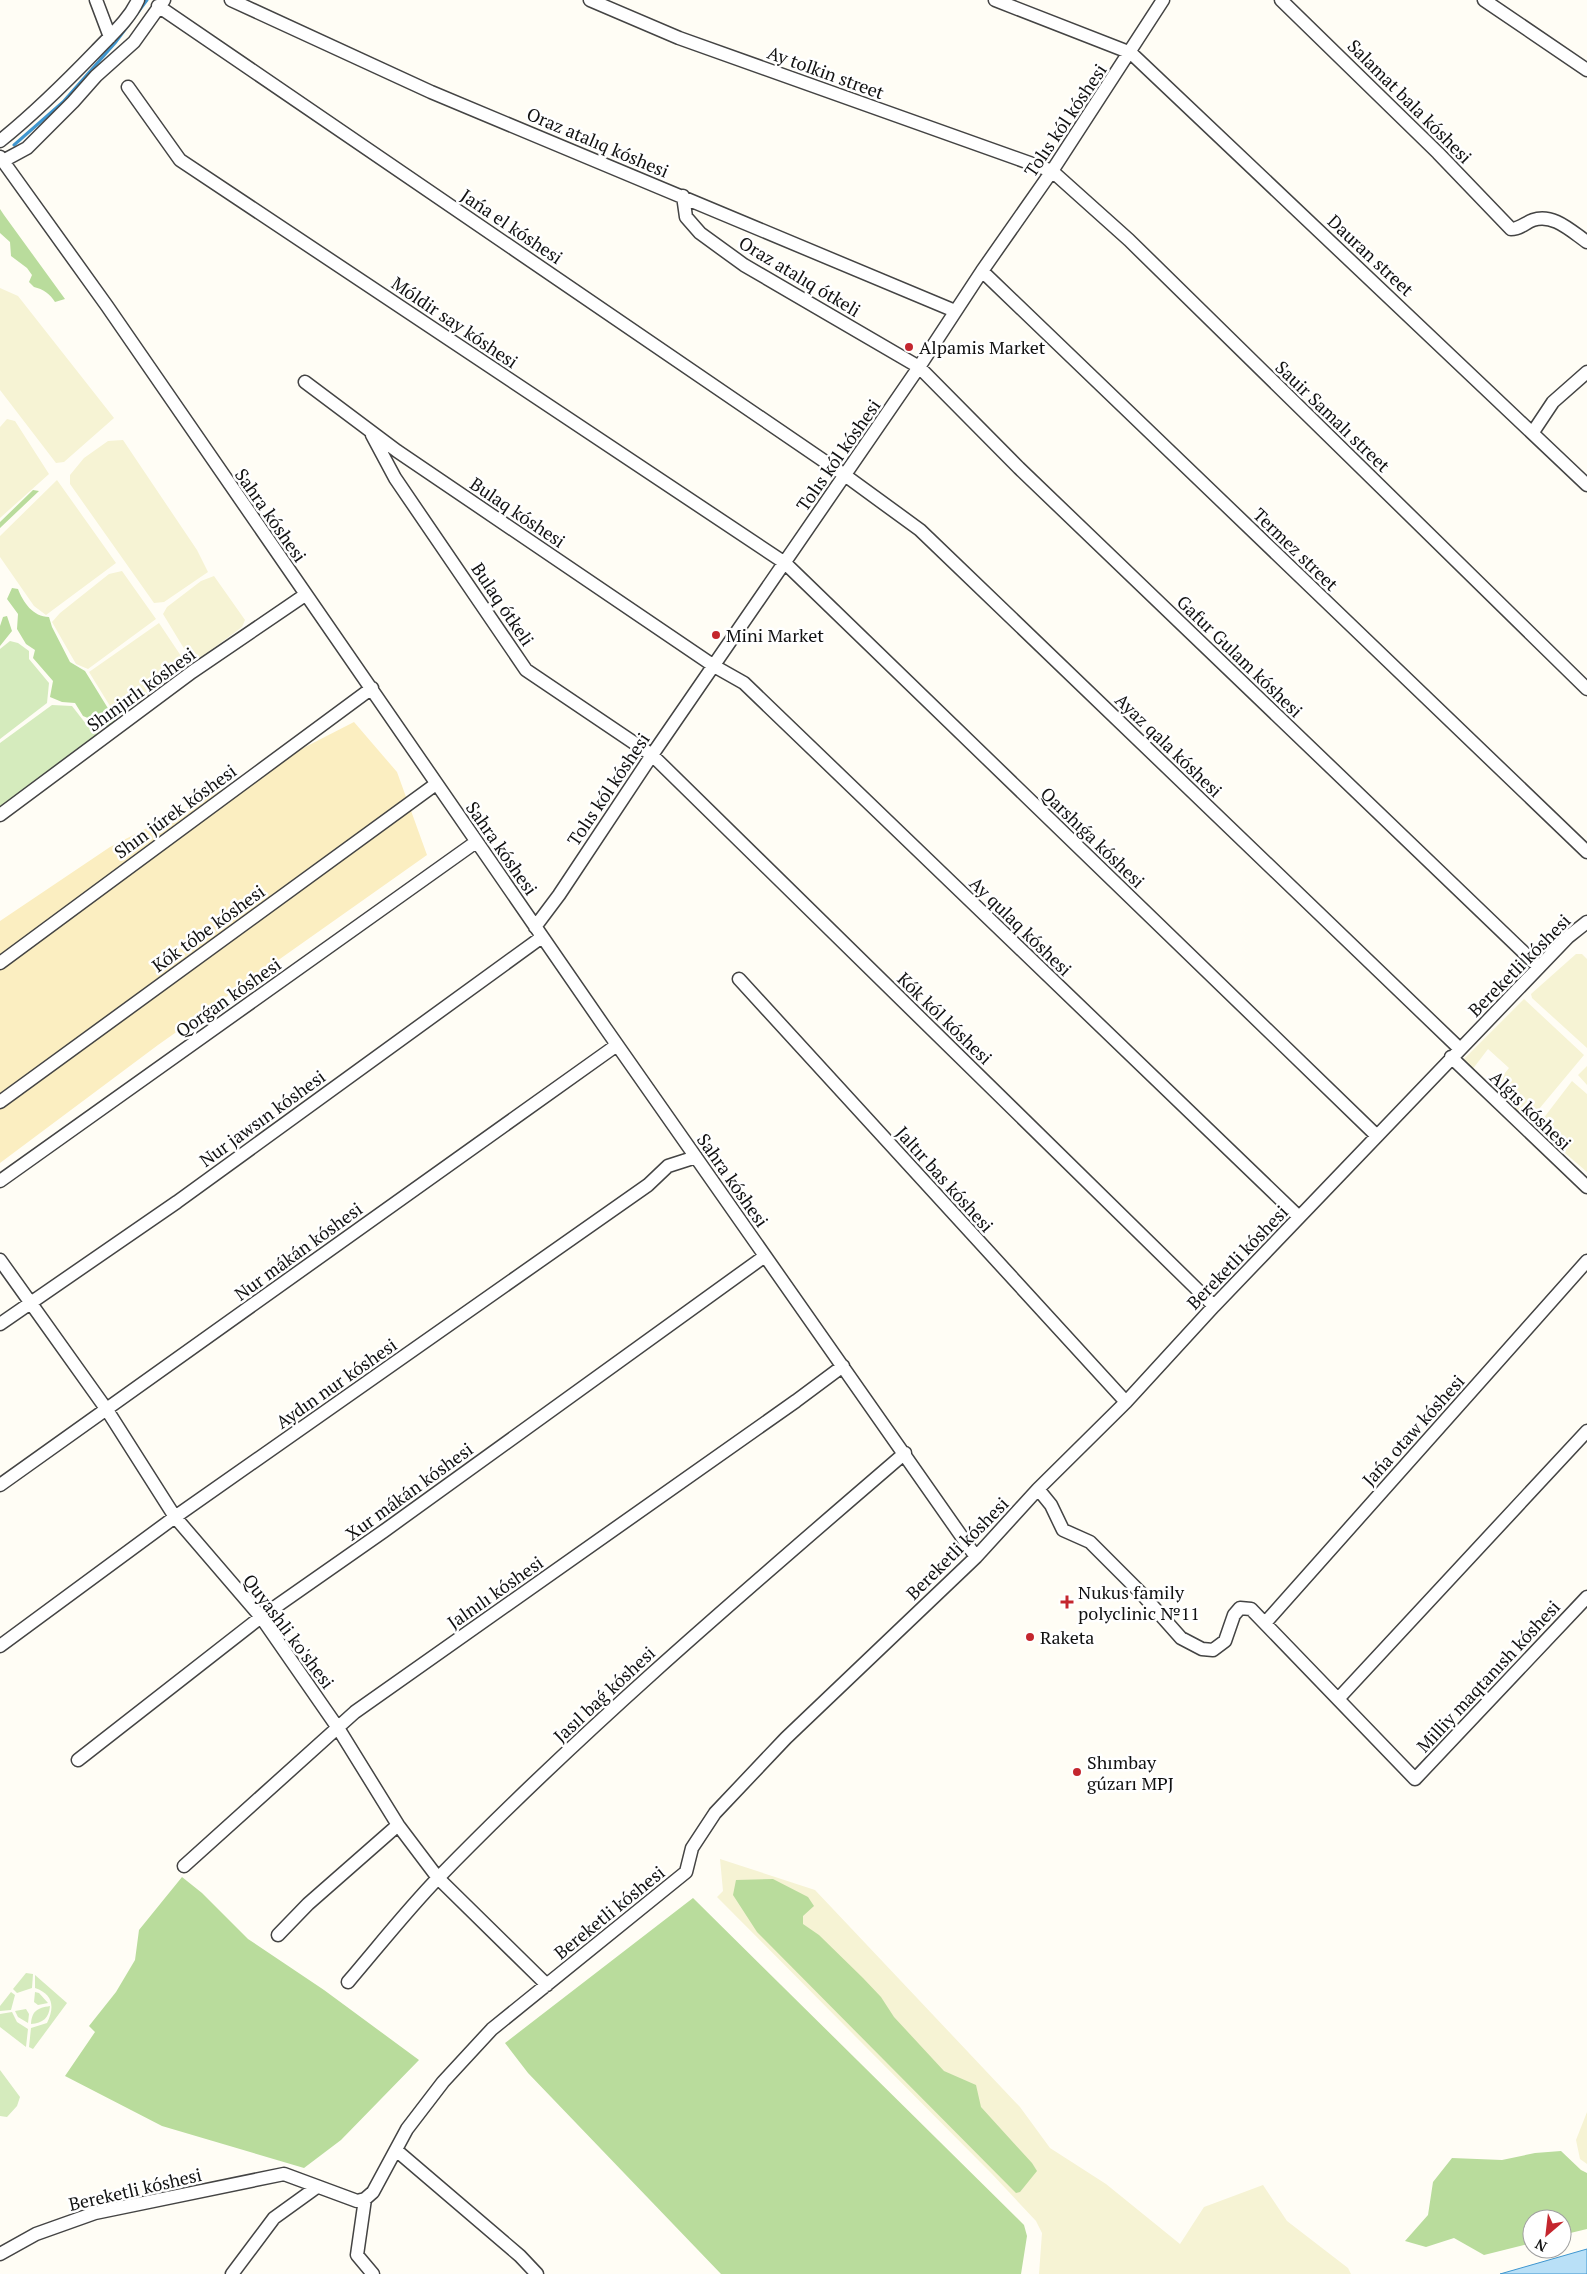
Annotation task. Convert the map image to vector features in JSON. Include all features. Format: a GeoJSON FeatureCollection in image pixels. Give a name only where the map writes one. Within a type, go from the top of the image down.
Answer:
{"type":"FeatureCollection","features":[{"type":"Feature","properties":{"kind":"street"},"geometry":{"type":"LineString","coordinates":[[96,0],[110,37]]}},
{"type":"Feature","properties":{"kind":"street"},"geometry":{"type":"LineString","coordinates":[[0,141],[59,89],[110,37],[133,10],[138,0]]}},
{"type":"Feature","properties":{"kind":"street","name":"Oraz atalıq kóshesi"},"geometry":{"type":"LineString","coordinates":[[230,0],[431,92],[955,311]]}},
{"type":"Feature","properties":{"kind":"street","name":"Ay tolkin street"},"geometry":{"type":"LineString","coordinates":[[590,0],[679,38],[1052,171]]}},
{"type":"Feature","properties":{"kind":"street"},"geometry":{"type":"LineString","coordinates":[[994,0],[1131,53]]}},
{"type":"Feature","properties":{"kind":"street","name":"Tolıs kól kóshesi"},"geometry":{"type":"LineString","coordinates":[[538,932],[559,895],[652,755],[846,476],[955,311],[1131,53],[1164,0]]}},
{"type":"Feature","properties":{"kind":"street","name":"Salamat bala kóshesi"},"geometry":{"type":"LineString","coordinates":[[1281,0],[1431,146],[1511,229],[1518,229],[1533,220],[1543,218],[1554,220],[1587,242]]}},
{"type":"Feature","properties":{"kind":"street"},"geometry":{"type":"LineString","coordinates":[[1484,0],[1587,70]]}},
{"type":"Feature","properties":{"kind":"street"},"geometry":{"type":"LineString","coordinates":[[1,159],[27,148],[96,76],[134,42],[161,3]]}},
{"type":"Feature","properties":{"kind":"street","name":"Jańa el kóshesi"},"geometry":{"type":"LineString","coordinates":[[161,3],[846,476]]}},
{"type":"Feature","properties":{"kind":"street","name":"Dauran street"},"geometry":{"type":"LineString","coordinates":[[1131,53],[1587,485]]}},
{"type":"Feature","properties":{"kind":"street","name":"Móldir say kóshesi"},"geometry":{"type":"LineString","coordinates":[[128,87],[180,160],[784,563]]}},
{"type":"Feature","properties":{"kind":"street","name":"Sahra kóshesi"},"geometry":{"type":"LineString","coordinates":[[1,159],[106,306],[305,595],[372,688],[538,932],[905,1453],[976,1557]]}},
{"type":"Feature","properties":{"kind":"street","name":"Sauir Samalı street"},"geometry":{"type":"LineString","coordinates":[[1052,171],[1129,240],[1587,688]]}},
{"type":"Feature","properties":{"kind":"street","name":"Oraz atalıq ótkeli"},"geometry":{"type":"LineString","coordinates":[[683,196],[686,217],[700,233],[744,265],[919,367]]}},
{"type":"Feature","properties":{"kind":"street","name":"Termez street"},"geometry":{"type":"LineString","coordinates":[[982,271],[1587,852]]}},
{"type":"Feature","properties":{"kind":"street","name":"Gafur Gulam kóshesi"},"geometry":{"type":"LineString","coordinates":[[919,367],[1026,475],[1538,968]]}},
{"type":"Feature","properties":{"kind":"street"},"geometry":{"type":"LineString","coordinates":[[1533,432],[1553,402],[1587,372]]}},
{"type":"Feature","properties":{"kind":"street","name":"Bulaq kóshesi"},"geometry":{"type":"LineString","coordinates":[[305,382],[397,451],[714,666]]}},
{"type":"Feature","properties":{"kind":"street","name":"Bulaq ótkeli"},"geometry":{"type":"LineString","coordinates":[[370,430],[395,478],[526,670],[652,755]]}},
{"type":"Feature","properties":{"kind":"street","name":"Ayaz qala kóshesi"},"geometry":{"type":"LineString","coordinates":[[846,476],[920,530],[1456,1053]]}},
{"type":"Feature","properties":{"kind":"street","name":"Qarshıǵa kóshesi"},"geometry":{"type":"LineString","coordinates":[[784,563],[1377,1136]]}},
{"type":"Feature","properties":{"kind":"street","name":"Shınjırlı kóshesi"},"geometry":{"type":"LineString","coordinates":[[0,815],[192,672],[305,595]]}},
{"type":"Feature","properties":{"kind":"street","name":"Ay qulaq kóshesi"},"geometry":{"type":"LineString","coordinates":[[714,666],[744,683],[1299,1218]]}},
{"type":"Feature","properties":{"kind":"street","name":"Shın júrek kóshesi"},"geometry":{"type":"LineString","coordinates":[[0,963],[372,688]]}},
{"type":"Feature","properties":{"kind":"street","name":"Kók kól kóshesi"},"geometry":{"type":"LineString","coordinates":[[652,755],[1214,1306]]}},
{"type":"Feature","properties":{"kind":"street","name":"Kók tóbe kóshesi"},"geometry":{"type":"LineString","coordinates":[[0,1102],[436,784]]}},
{"type":"Feature","properties":{"kind":"street","name":"Qorǵan kóshesi"},"geometry":{"type":"LineString","coordinates":[[0,1181],[476,842]]}},
{"type":"Feature","properties":{"kind":"street","name":"Bereketli kóshesi"},"geometry":{"type":"LineString","coordinates":[[365,2199],[373,2192],[407,2130],[444,2082],[492,2029],[686,1872],[692,1848],[715,1813],[786,1738],[976,1557],[1038,1489],[1126,1402],[1214,1306],[1456,1053],[1568,937],[1587,922]]}},
{"type":"Feature","properties":{"kind":"street","name":"Nur jawsın kóshesi"},"geometry":{"type":"LineString","coordinates":[[0,1324],[176,1202],[538,932]]}},
{"type":"Feature","properties":{"kind":"street","name":"Jaltır bas kóshesi"},"geometry":{"type":"LineString","coordinates":[[739,979],[1126,1402]]}},
{"type":"Feature","properties":{"kind":"street","name":"Nur mákán kóshesi"},"geometry":{"type":"LineString","coordinates":[[0,1486],[617,1045]]}},
{"type":"Feature","properties":{"kind":"street","name":"Alǵıs kóshesi"},"geometry":{"type":"LineString","coordinates":[[1456,1053],[1587,1187]]}},
{"type":"Feature","properties":{"kind":"street","name":"Aydın nur kóshesi"},"geometry":{"type":"LineString","coordinates":[[0,1646],[175,1517],[648,1185],[668,1166],[696,1157]]}},
{"type":"Feature","properties":{"kind":"street","name":"Xur mákán kóshesi"},"geometry":{"type":"LineString","coordinates":[[78,1760],[262,1617],[392,1526],[765,1256]]}},
{"type":"Feature","properties":{"kind":"street","name":"Quyashli ko'shesi"},"geometry":{"type":"LineString","coordinates":[[0,1260],[106,1410],[175,1517],[262,1617],[338,1728],[398,1825],[438,1878],[547,1985]]}},
{"type":"Feature","properties":{"kind":"street","name":"Jańa otaw kóshesi"},"geometry":{"type":"LineString","coordinates":[[1266,1622],[1587,1261]]}},
{"type":"Feature","properties":{"kind":"street","name":"Jalnılı kóshesi"},"geometry":{"type":"LineString","coordinates":[[184,1866],[354,1712],[843,1366]]}},
{"type":"Feature","properties":{"kind":"street"},"geometry":{"type":"LineString","coordinates":[[1038,1489],[1051,1505],[1063,1530],[1090,1542],[1141,1593],[1181,1638],[1202,1649],[1213,1650],[1225,1641],[1234,1615],[1240,1608],[1251,1609],[1266,1622],[1338,1699],[1587,1431]]}},
{"type":"Feature","properties":{"kind":"street","name":"Jasıl baǵ kóshesi"},"geometry":{"type":"LineString","coordinates":[[348,1982],[438,1878],[591,1728],[712,1619],[905,1453]]}},
{"type":"Feature","properties":{"kind":"street","name":"Milliy maqtanısh kóshesi"},"geometry":{"type":"LineString","coordinates":[[1338,1699],[1415,1780],[1587,1597]]}},
{"type":"Feature","properties":{"kind":"street"},"geometry":{"type":"LineString","coordinates":[[278,1935],[308,1904],[398,1825]]}},
{"type":"Feature","properties":{"kind":"street"},"geometry":{"type":"LineString","coordinates":[[396,2150],[520,2256],[537,2274]]}},
{"type":"Feature","properties":{"kind":"street","name":"Bereketli kóshesi"},"geometry":{"type":"LineString","coordinates":[[0,2254],[36,2234],[96,2213],[284,2174],[317,2188]]}},
{"type":"Feature","properties":{"kind":"street"},"geometry":{"type":"LineString","coordinates":[[232,2274],[274,2218],[317,2188],[357,2201],[365,2199],[357,2255],[372,2274]]}},
{"type":"Feature","properties":{"kind":"shaded area"},"geometry":{"type":"Polygon","coordinates":[[[0,288],[18,296],[114,418],[64,462],[56,463],[0,390],[0,288]]]}},
{"type":"Feature","properties":{"kind":"shaded area"},"geometry":{"type":"Polygon","coordinates":[[[7,419],[15,421],[49,474],[0,518],[0,427],[7,419]]]}},
{"type":"Feature","properties":{"kind":"shaded area"},"geometry":{"type":"Polygon","coordinates":[[[123,440],[197,550],[208,572],[164,602],[154,603],[70,484],[70,475],[84,458],[108,441],[123,440]]]}},
{"type":"Feature","properties":{"kind":"shaded area"},"geometry":{"type":"Polygon","coordinates":[[[57,480],[116,563],[46,615],[34,606],[0,557],[0,536],[57,480]]]}},
{"type":"Feature","properties":{"kind":"shaded area"},"geometry":{"type":"Polygon","coordinates":[[[122,571],[156,619],[88,669],[76,664],[52,622],[60,613],[109,574],[122,571]]]}},
{"type":"Feature","properties":{"kind":"shaded area"},"geometry":{"type":"Polygon","coordinates":[[[214,576],[245,620],[242,627],[203,656],[191,660],[163,614],[167,607],[201,581],[214,576]]]}},
{"type":"Feature","properties":{"kind":"shaded area"},"geometry":{"type":"Polygon","coordinates":[[[159,623],[187,665],[118,719],[89,672],[159,623]]]}},
{"type":"Feature","properties":{"kind":"shaded area"},"geometry":{"type":"Polygon","coordinates":[[[1576,954],[1582,954],[1587,959],[1587,1048],[1532,998],[1531,994],[1576,954]]]}},
{"type":"Feature","properties":{"kind":"shaded area"},"geometry":{"type":"Polygon","coordinates":[[[1524,999],[1584,1055],[1529,1121],[1493,1088],[1509,1068],[1488,1049],[1472,1070],[1463,1060],[1524,999]]]}},
{"type":"Feature","properties":{"kind":"shaded area"},"geometry":{"type":"Polygon","coordinates":[[[1587,1066],[1587,1085],[1578,1075],[1587,1066]]]}},
{"type":"Feature","properties":{"kind":"shaded area"},"geometry":{"type":"Polygon","coordinates":[[[1572,1081],[1587,1094],[1587,1172],[1536,1128],[1572,1081]]]}},
{"type":"Feature","properties":{"kind":"shaded area"},"geometry":{"type":"Polygon","coordinates":[[[720,1859],[815,1890],[1020,2107],[1050,2148],[1106,2184],[1180,2244],[1204,2207],[1263,2185],[1287,2221],[1348,2268],[1351,2274],[1039,2274],[1042,2233],[1036,2221],[992,2174],[717,1897],[723,1891],[720,1859]]]}},
{"type":"Feature","properties":{"kind":"shaded area"},"geometry":{"type":"Polygon","coordinates":[[[1587,2112],[1587,2164],[1580,2159],[1576,2140],[1587,2112]]]}},
{"type":"Feature","properties":{"kind":"green space"},"geometry":{"type":"Polygon","coordinates":[[[0,209],[65,299],[55,302],[46,292],[34,287],[29,282],[32,275],[27,268],[11,256],[10,242],[0,233],[0,209]]]}},
{"type":"Feature","properties":{"kind":"green space"},"geometry":{"type":"Polygon","coordinates":[[[33,490],[39,491],[0,528],[0,522],[33,490]]]}},
{"type":"Feature","properties":{"kind":"green space"},"geometry":{"type":"Polygon","coordinates":[[[12,588],[18,589],[33,612],[49,617],[52,627],[70,662],[85,671],[117,723],[107,726],[83,716],[75,703],[62,702],[50,697],[53,681],[33,658],[35,650],[26,644],[17,629],[18,614],[7,599],[12,588]]]}},
{"type":"Feature","properties":{"kind":"green space"},"geometry":{"type":"Polygon","coordinates":[[[7,616],[12,631],[0,646],[0,626],[3,617],[7,616]]]}},
{"type":"Feature","properties":{"kind":"green space"},"geometry":{"type":"Polygon","coordinates":[[[10,641],[18,643],[29,651],[29,659],[49,683],[47,703],[0,739],[0,649],[10,641]]]}},
{"type":"Feature","properties":{"kind":"green space"},"geometry":{"type":"Polygon","coordinates":[[[52,705],[72,706],[86,724],[100,733],[0,809],[0,743],[52,705]]]}},
{"type":"Feature","properties":{"kind":"green space"},"geometry":{"type":"Polygon","coordinates":[[[182,1877],[202,1893],[248,1939],[324,1990],[419,2060],[341,2140],[304,2168],[162,2126],[65,2076],[95,2032],[89,2026],[116,1992],[135,1960],[139,1930],[182,1877]]]}},
{"type":"Feature","properties":{"kind":"green space"},"geometry":{"type":"Polygon","coordinates":[[[773,1879],[808,1897],[814,1906],[803,1916],[803,1924],[819,1935],[863,1978],[881,1997],[894,2017],[944,2071],[976,2085],[981,2107],[1032,2163],[1037,2171],[1020,2192],[1016,2193],[757,1932],[733,1895],[736,1880],[773,1879]]]}},
{"type":"Feature","properties":{"kind":"green space"},"geometry":{"type":"Polygon","coordinates":[[[693,1898],[1024,2225],[1027,2236],[1021,2274],[721,2274],[528,2073],[505,2043],[693,1898]]]}},
{"type":"Feature","properties":{"kind":"green space"},"geometry":{"type":"Polygon","coordinates":[[[26,1973],[33,1974],[32,1988],[17,1993],[13,1989],[26,1973]]]}},
{"type":"Feature","properties":{"kind":"green space"},"geometry":{"type":"Polygon","coordinates":[[[35,1975],[67,2003],[33,2049],[29,2047],[31,2028],[47,2023],[51,2012],[49,1997],[35,1988],[35,1975]]]}},
{"type":"Feature","properties":{"kind":"green space"},"geometry":{"type":"Polygon","coordinates":[[[11,1992],[15,1995],[11,2010],[0,2011],[0,2006],[11,1992]]]}},
{"type":"Feature","properties":{"kind":"green space"},"geometry":{"type":"Polygon","coordinates":[[[35,1992],[39,1993],[48,2003],[38,2005],[34,2002],[35,1992]]]}},
{"type":"Feature","properties":{"kind":"green space"},"geometry":{"type":"Polygon","coordinates":[[[50,2006],[45,2019],[31,2024],[36,2011],[50,2006]]]}},
{"type":"Feature","properties":{"kind":"green space"},"geometry":{"type":"Polygon","coordinates":[[[26,2009],[29,2014],[28,2023],[18,2017],[15,2011],[26,2009]]]}},
{"type":"Feature","properties":{"kind":"green space"},"geometry":{"type":"Polygon","coordinates":[[[12,2012],[17,2022],[28,2029],[26,2047],[0,2027],[0,2014],[12,2012]]]}},
{"type":"Feature","properties":{"kind":"green space"},"geometry":{"type":"Polygon","coordinates":[[[0,2070],[20,2097],[17,2106],[7,2117],[0,2116],[0,2070]]]}},
{"type":"Feature","properties":{"kind":"green space"},"geometry":{"type":"Polygon","coordinates":[[[1561,2151],[1581,2170],[1587,2173],[1587,2229],[1572,2233],[1572,2209],[1522,2209],[1522,2246],[1484,2255],[1454,2238],[1426,2247],[1405,2241],[1428,2215],[1433,2182],[1452,2158],[1502,2160],[1535,2153],[1561,2151]]]}},
{"type":"Feature","properties":{"kind":"sand"},"geometry":{"type":"Polygon","coordinates":[[[354,722],[397,772],[427,855],[158,1045],[0,1163],[0,921],[110,847],[354,722]]]}},
{"type":"Feature","properties":{"kind":"water"},"geometry":{"type":"Polygon","coordinates":[[[1587,2249],[1587,2274],[1500,2274],[1552,2259],[1572,2259],[1572,2253],[1587,2249]]]}},
{"type":"Feature","properties":{"kind":"waterway"},"geometry":{"type":"LineString","coordinates":[[14,145],[63,102],[115,43],[147,0]]}},
{"type":"Feature","properties":{"kind":"place","name":"Alpamis Market"},"geometry":{"type":"Point","coordinates":[909,347]}},
{"type":"Feature","properties":{"kind":"place","name":"Mini Market"},"geometry":{"type":"Point","coordinates":[716,635]}},
{"type":"Feature","properties":{"kind":"place","name":"Nukus family polyclinic №11"},"geometry":{"type":"Point","coordinates":[1067,1602]}},
{"type":"Feature","properties":{"kind":"place","name":"Raketa"},"geometry":{"type":"Point","coordinates":[1030,1637]}},
{"type":"Feature","properties":{"kind":"place","name":"Shımbay gúzarı MPJ"},"geometry":{"type":"Point","coordinates":[1077,1772]}}]}
